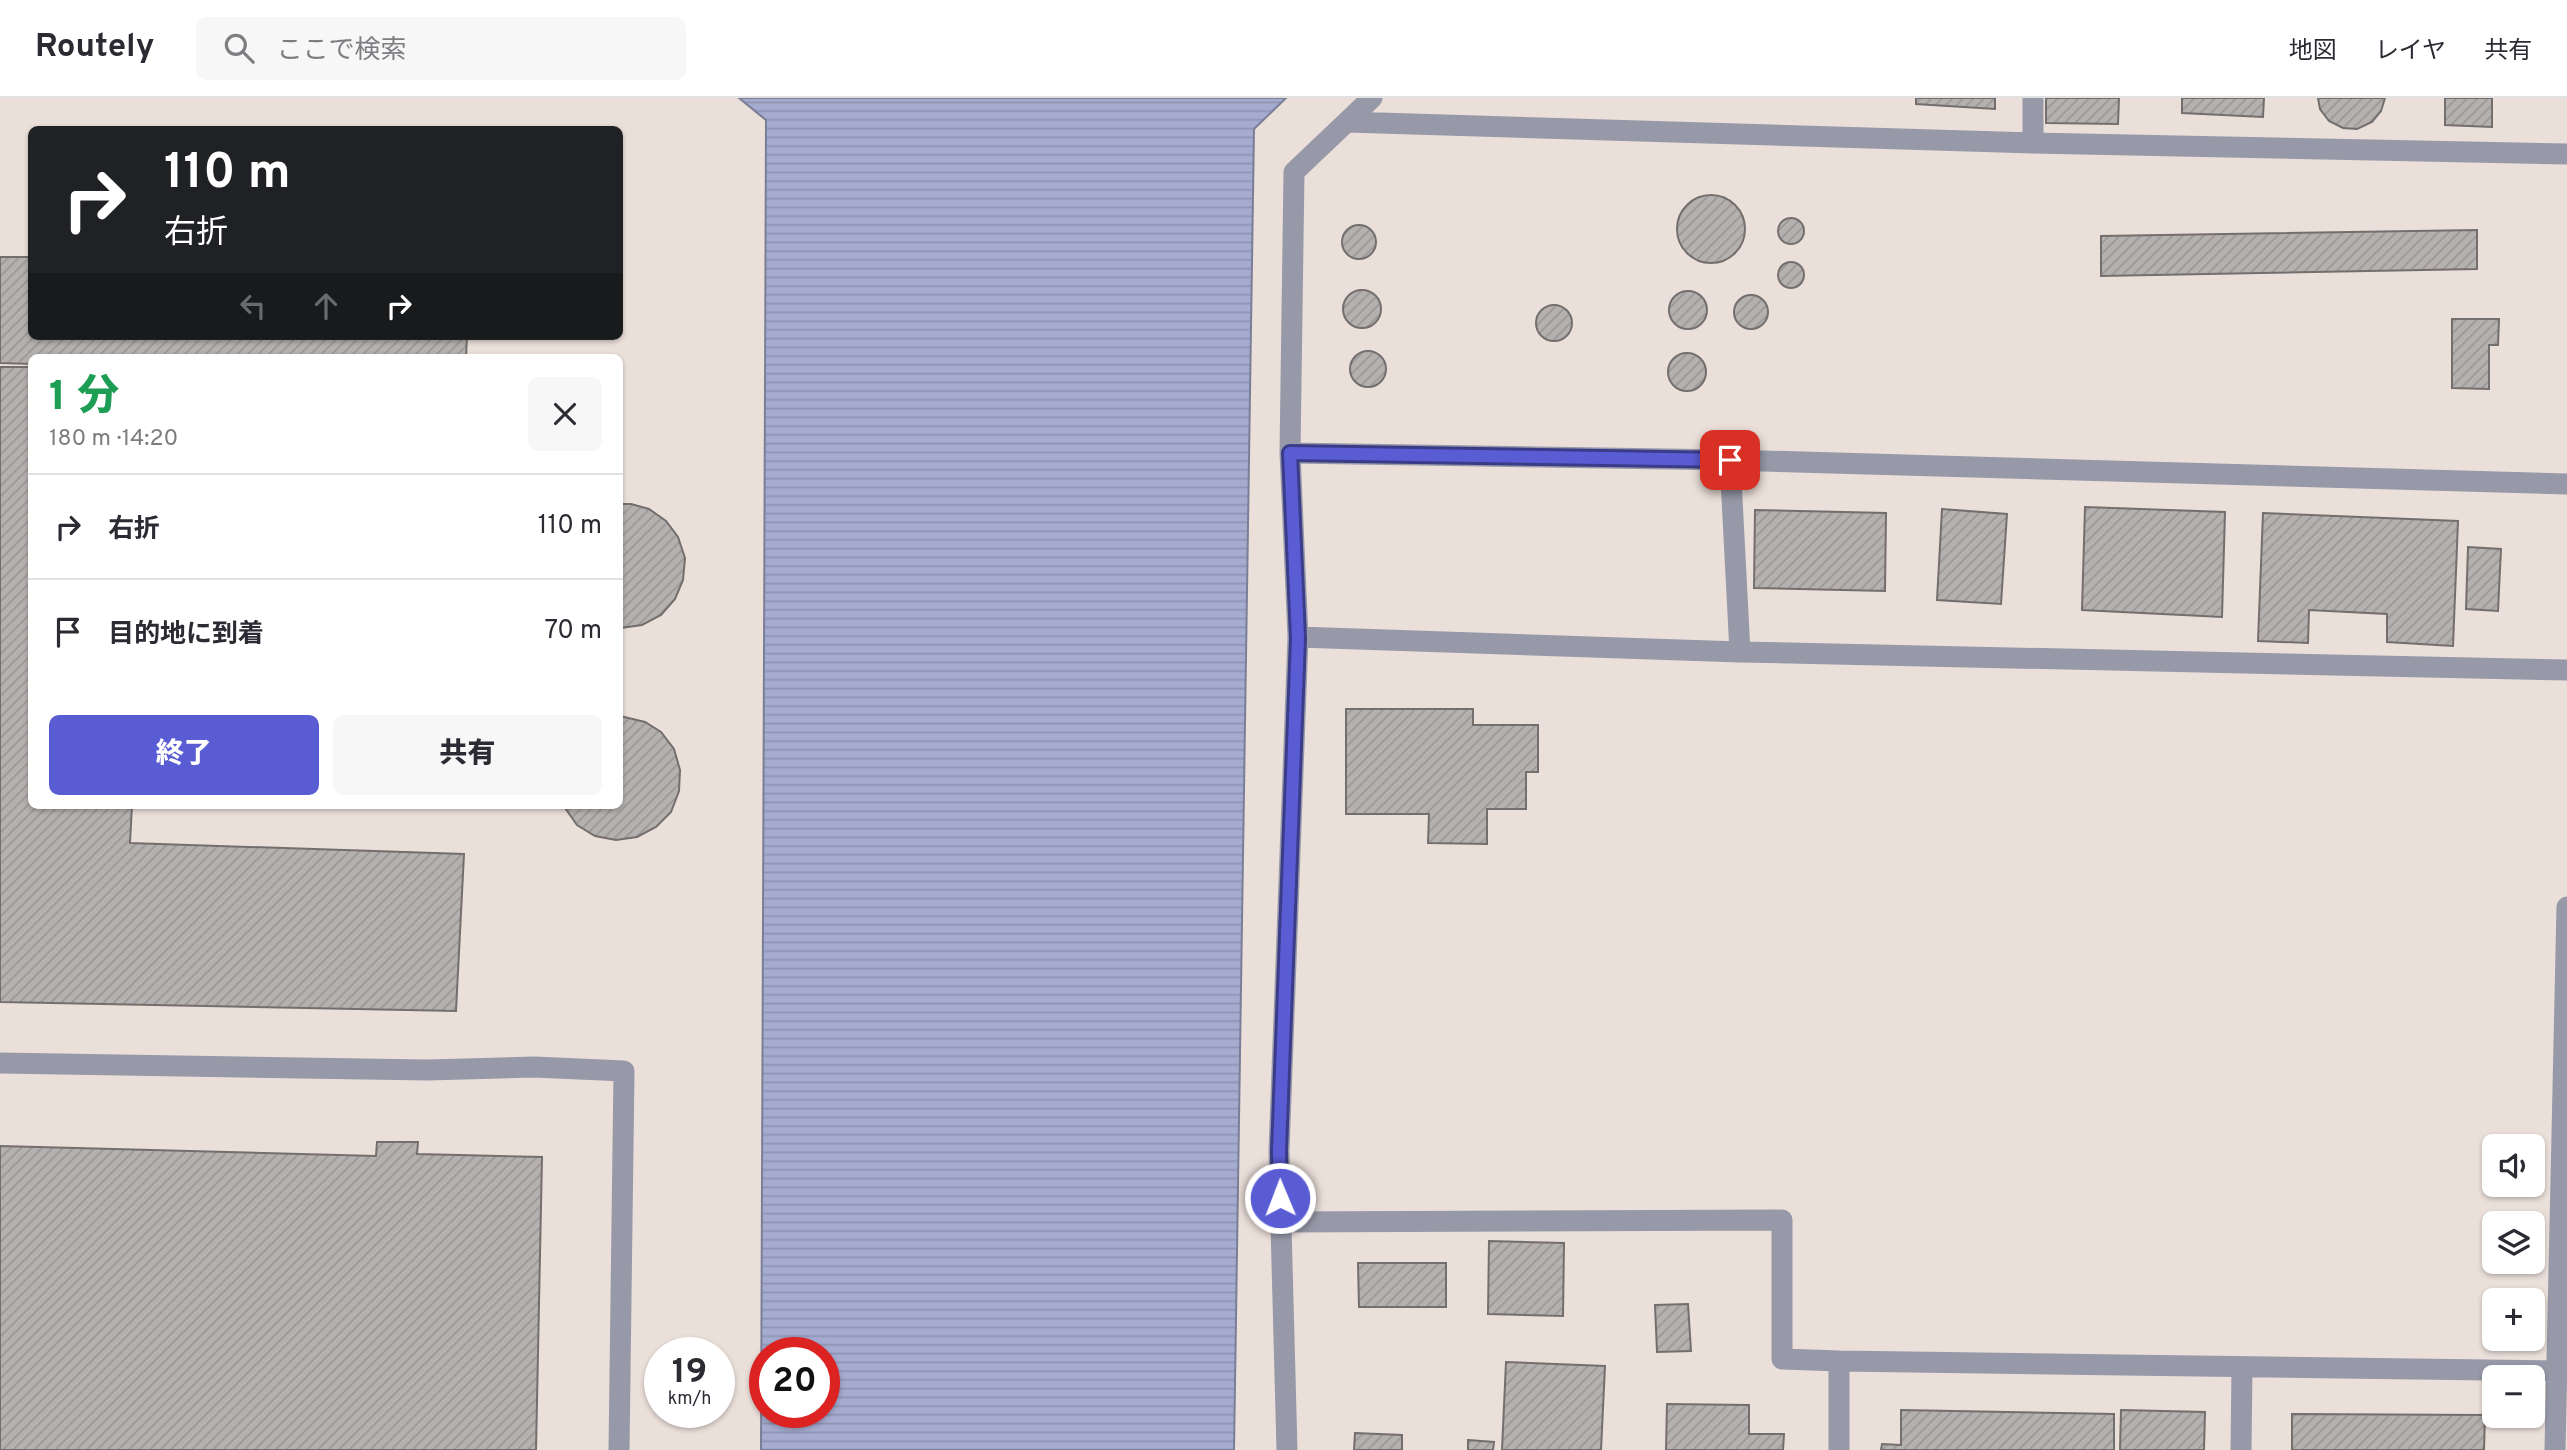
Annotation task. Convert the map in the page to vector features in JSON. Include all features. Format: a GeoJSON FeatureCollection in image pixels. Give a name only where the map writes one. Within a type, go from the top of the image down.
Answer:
{"type":"FeatureCollection","features":[{"type":"Feature","properties":{"kind":"street"},"geometry":{"type":"LineString","coordinates":[[1287,1450],[1279,1151],[1298,638],[1290,453],[1294,172],[1372,98]]}},
{"type":"Feature","properties":{"kind":"street"},"geometry":{"type":"LineString","coordinates":[[2033,98],[2033,143]]}},
{"type":"Feature","properties":{"kind":"street"},"geometry":{"type":"LineString","coordinates":[[1347,122],[2033,143],[2567,154]]}},
{"type":"Feature","properties":{"kind":"street"},"geometry":{"type":"LineString","coordinates":[[1290,453],[1730,460],[2567,484]]}},
{"type":"Feature","properties":{"kind":"street"},"geometry":{"type":"LineString","coordinates":[[1730,460],[1740,652]]}},
{"type":"Feature","properties":{"kind":"street"},"geometry":{"type":"LineString","coordinates":[[1298,638],[1740,652],[2567,670]]}},
{"type":"Feature","properties":{"kind":"street"},"geometry":{"type":"LineString","coordinates":[[2555,1450],[2567,1004],[2567,907]]}},
{"type":"Feature","properties":{"kind":"street"},"geometry":{"type":"LineString","coordinates":[[0,1063],[427,1070],[534,1067],[624,1071],[619,1450]]}},
{"type":"Feature","properties":{"kind":"street"},"geometry":{"type":"LineString","coordinates":[[1281,1222],[1782,1220],[1782,1359],[2558,1371]]}},
{"type":"Feature","properties":{"kind":"street"},"geometry":{"type":"LineString","coordinates":[[1839,1361],[1839,1450]]}},
{"type":"Feature","properties":{"kind":"street"},"geometry":{"type":"LineString","coordinates":[[2241,1450],[2242,1367]]}},
{"type":"Feature","properties":{"kind":"shaded area"},"geometry":{"type":"Polygon","coordinates":[[[0,98],[739,98],[766,119],[761,1337],[749,1337],[749,1428],[761,1428],[761,1450],[0,1450],[0,98]]]}},
{"type":"Feature","properties":{"kind":"shaded area"},"geometry":{"type":"Polygon","coordinates":[[[1287,98],[2567,98],[2567,1450],[1234,1450],[1254,128],[1287,98]]]}},
{"type":"Feature","properties":{"kind":"water"},"geometry":{"type":"Polygon","coordinates":[[[739,98],[1286,98],[1254,129],[1234,1450],[761,1450],[761,1428],[840,1428],[840,1337],[761,1337],[766,120],[739,98]]]}},
{"type":"Feature","properties":{"kind":"building"},"geometry":{"type":"Polygon","coordinates":[[[1916,98],[1995,98],[1995,109],[1916,104],[1916,98]]]}},
{"type":"Feature","properties":{"kind":"building"},"geometry":{"type":"Polygon","coordinates":[[[2046,98],[2119,98],[2118,124],[2046,123],[2046,98]]]}},
{"type":"Feature","properties":{"kind":"building"},"geometry":{"type":"Polygon","coordinates":[[[2182,98],[2264,98],[2263,117],[2182,113],[2182,98]]]}},
{"type":"Feature","properties":{"kind":"building"},"geometry":{"type":"Polygon","coordinates":[[[2318,98],[2385,98],[2381,111],[2372,122],[2357,129],[2343,128],[2329,121],[2320,109],[2318,98]]]}},
{"type":"Feature","properties":{"kind":"building"},"geometry":{"type":"Polygon","coordinates":[[[2445,98],[2492,98],[2492,127],[2445,125],[2445,98]]]}},
{"type":"Feature","properties":{"kind":"building"},"geometry":{"type":"Polygon","coordinates":[[[1718,195],[1739,210],[1745,222],[1743,242],[1735,253],[1718,263],[1704,263],[1687,253],[1679,242],[1677,222],[1687,205],[1698,197],[1718,195]]]}},
{"type":"Feature","properties":{"kind":"building"},"geometry":{"type":"Polygon","coordinates":[[[1791,218],[1800,222],[1804,231],[1800,240],[1791,244],[1782,240],[1778,231],[1782,222],[1791,218]]]}},
{"type":"Feature","properties":{"kind":"building"},"geometry":{"type":"Polygon","coordinates":[[[1359,225],[1371,230],[1376,242],[1371,254],[1359,259],[1347,254],[1342,242],[1347,230],[1359,225]]]}},
{"type":"Feature","properties":{"kind":"building"},"geometry":{"type":"Polygon","coordinates":[[[2477,230],[2477,269],[2101,276],[2101,236],[2477,230]]]}},
{"type":"Feature","properties":{"kind":"building"},"geometry":{"type":"Polygon","coordinates":[[[0,257],[28,257],[28,340],[467,340],[466,354],[28,354],[28,364],[0,363],[0,257]]]}},
{"type":"Feature","properties":{"kind":"building"},"geometry":{"type":"Polygon","coordinates":[[[1791,262],[1800,266],[1804,275],[1800,284],[1791,288],[1782,284],[1778,275],[1782,266],[1791,262]]]}},
{"type":"Feature","properties":{"kind":"building"},"geometry":{"type":"Polygon","coordinates":[[[1362,290],[1375,296],[1381,309],[1375,322],[1362,328],[1349,322],[1343,309],[1349,296],[1362,290]]]}},
{"type":"Feature","properties":{"kind":"building"},"geometry":{"type":"Polygon","coordinates":[[[1688,291],[1701,297],[1707,310],[1701,323],[1688,329],[1675,323],[1669,310],[1675,297],[1688,291]]]}},
{"type":"Feature","properties":{"kind":"building"},"geometry":{"type":"Polygon","coordinates":[[[1751,295],[1763,300],[1768,312],[1763,324],[1751,329],[1739,324],[1734,312],[1739,300],[1751,295]]]}},
{"type":"Feature","properties":{"kind":"building"},"geometry":{"type":"Polygon","coordinates":[[[1554,305],[1566,311],[1572,323],[1566,335],[1554,341],[1542,335],[1536,323],[1542,311],[1554,305]]]}},
{"type":"Feature","properties":{"kind":"building"},"geometry":{"type":"Polygon","coordinates":[[[2452,319],[2499,319],[2498,345],[2489,345],[2489,389],[2452,388],[2452,319]]]}},
{"type":"Feature","properties":{"kind":"building"},"geometry":{"type":"Polygon","coordinates":[[[1368,351],[1381,356],[1386,369],[1381,382],[1368,387],[1355,382],[1350,369],[1355,356],[1368,351]]]}},
{"type":"Feature","properties":{"kind":"building"},"geometry":{"type":"Polygon","coordinates":[[[1687,353],[1701,358],[1706,372],[1701,386],[1687,391],[1673,386],[1668,372],[1673,358],[1687,353]]]}},
{"type":"Feature","properties":{"kind":"building"},"geometry":{"type":"Polygon","coordinates":[[[0,367],[28,367],[28,809],[132,809],[130,843],[464,854],[456,1011],[0,1002],[0,367]]]}},
{"type":"Feature","properties":{"kind":"building"},"geometry":{"type":"Polygon","coordinates":[[[623,504],[649,509],[666,521],[678,537],[685,558],[683,580],[675,599],[661,615],[642,625],[623,628],[623,504]]]}},
{"type":"Feature","properties":{"kind":"building"},"geometry":{"type":"Polygon","coordinates":[[[2085,507],[2225,512],[2222,617],[2082,610],[2085,507]]]}},
{"type":"Feature","properties":{"kind":"building"},"geometry":{"type":"Polygon","coordinates":[[[1942,509],[2007,514],[2001,604],[1937,600],[1942,509]]]}},
{"type":"Feature","properties":{"kind":"building"},"geometry":{"type":"Polygon","coordinates":[[[1755,510],[1886,513],[1885,591],[1754,588],[1755,510]]]}},
{"type":"Feature","properties":{"kind":"building"},"geometry":{"type":"Polygon","coordinates":[[[2263,513],[2458,521],[2453,646],[2387,642],[2387,614],[2309,610],[2308,643],[2258,641],[2263,513]]]}},
{"type":"Feature","properties":{"kind":"building"},"geometry":{"type":"Polygon","coordinates":[[[2468,547],[2501,549],[2498,611],[2466,609],[2468,547]]]}},
{"type":"Feature","properties":{"kind":"building"},"geometry":{"type":"Polygon","coordinates":[[[1346,709],[1473,709],[1473,725],[1538,725],[1538,772],[1526,772],[1526,809],[1487,809],[1487,844],[1428,843],[1429,814],[1346,814],[1346,709]]]}},
{"type":"Feature","properties":{"kind":"building"},"geometry":{"type":"Polygon","coordinates":[[[623,717],[645,722],[661,732],[674,749],[680,770],[679,791],[671,812],[656,827],[637,837],[616,840],[595,836],[577,825],[566,809],[623,809],[623,717]]]}},
{"type":"Feature","properties":{"kind":"building"},"geometry":{"type":"Polygon","coordinates":[[[377,1142],[418,1142],[417,1154],[542,1157],[536,1450],[0,1450],[0,1146],[376,1156],[377,1142]]]}},
{"type":"Feature","properties":{"kind":"building"},"geometry":{"type":"Polygon","coordinates":[[[1489,1241],[1564,1243],[1563,1316],[1488,1314],[1489,1241]]]}},
{"type":"Feature","properties":{"kind":"building"},"geometry":{"type":"Polygon","coordinates":[[[1358,1263],[1446,1263],[1446,1307],[1359,1307],[1358,1263]]]}},
{"type":"Feature","properties":{"kind":"building"},"geometry":{"type":"Polygon","coordinates":[[[1688,1304],[1691,1351],[1657,1352],[1655,1305],[1688,1304]]]}},
{"type":"Feature","properties":{"kind":"building"},"geometry":{"type":"Polygon","coordinates":[[[1506,1362],[1605,1366],[1601,1450],[1502,1450],[1506,1362]]]}},
{"type":"Feature","properties":{"kind":"building"},"geometry":{"type":"Polygon","coordinates":[[[1667,1404],[1749,1405],[1749,1434],[1784,1434],[1783,1450],[1666,1450],[1667,1404]]]}},
{"type":"Feature","properties":{"kind":"building"},"geometry":{"type":"Polygon","coordinates":[[[1901,1410],[2114,1414],[2114,1450],[1881,1450],[1882,1444],[1901,1445],[1901,1410]]]}},
{"type":"Feature","properties":{"kind":"building"},"geometry":{"type":"Polygon","coordinates":[[[2121,1410],[2205,1412],[2204,1450],[2120,1450],[2121,1410]]]}},
{"type":"Feature","properties":{"kind":"building"},"geometry":{"type":"Polygon","coordinates":[[[2292,1414],[2482,1415],[2482,1428],[2485,1428],[2484,1450],[2292,1450],[2292,1414]]]}},
{"type":"Feature","properties":{"kind":"building"},"geometry":{"type":"Polygon","coordinates":[[[1355,1433],[1402,1435],[1402,1450],[1354,1450],[1355,1433]]]}},
{"type":"Feature","properties":{"kind":"building"},"geometry":{"type":"Polygon","coordinates":[[[1468,1440],[1494,1442],[1493,1450],[1468,1450],[1468,1440]]]}},
{"type":"Feature","properties":{"kind":"route"},"geometry":{"type":"LineString","coordinates":[[1280,1198],[1279,1151],[1298,638],[1290,453],[1730,460]]}}]}
